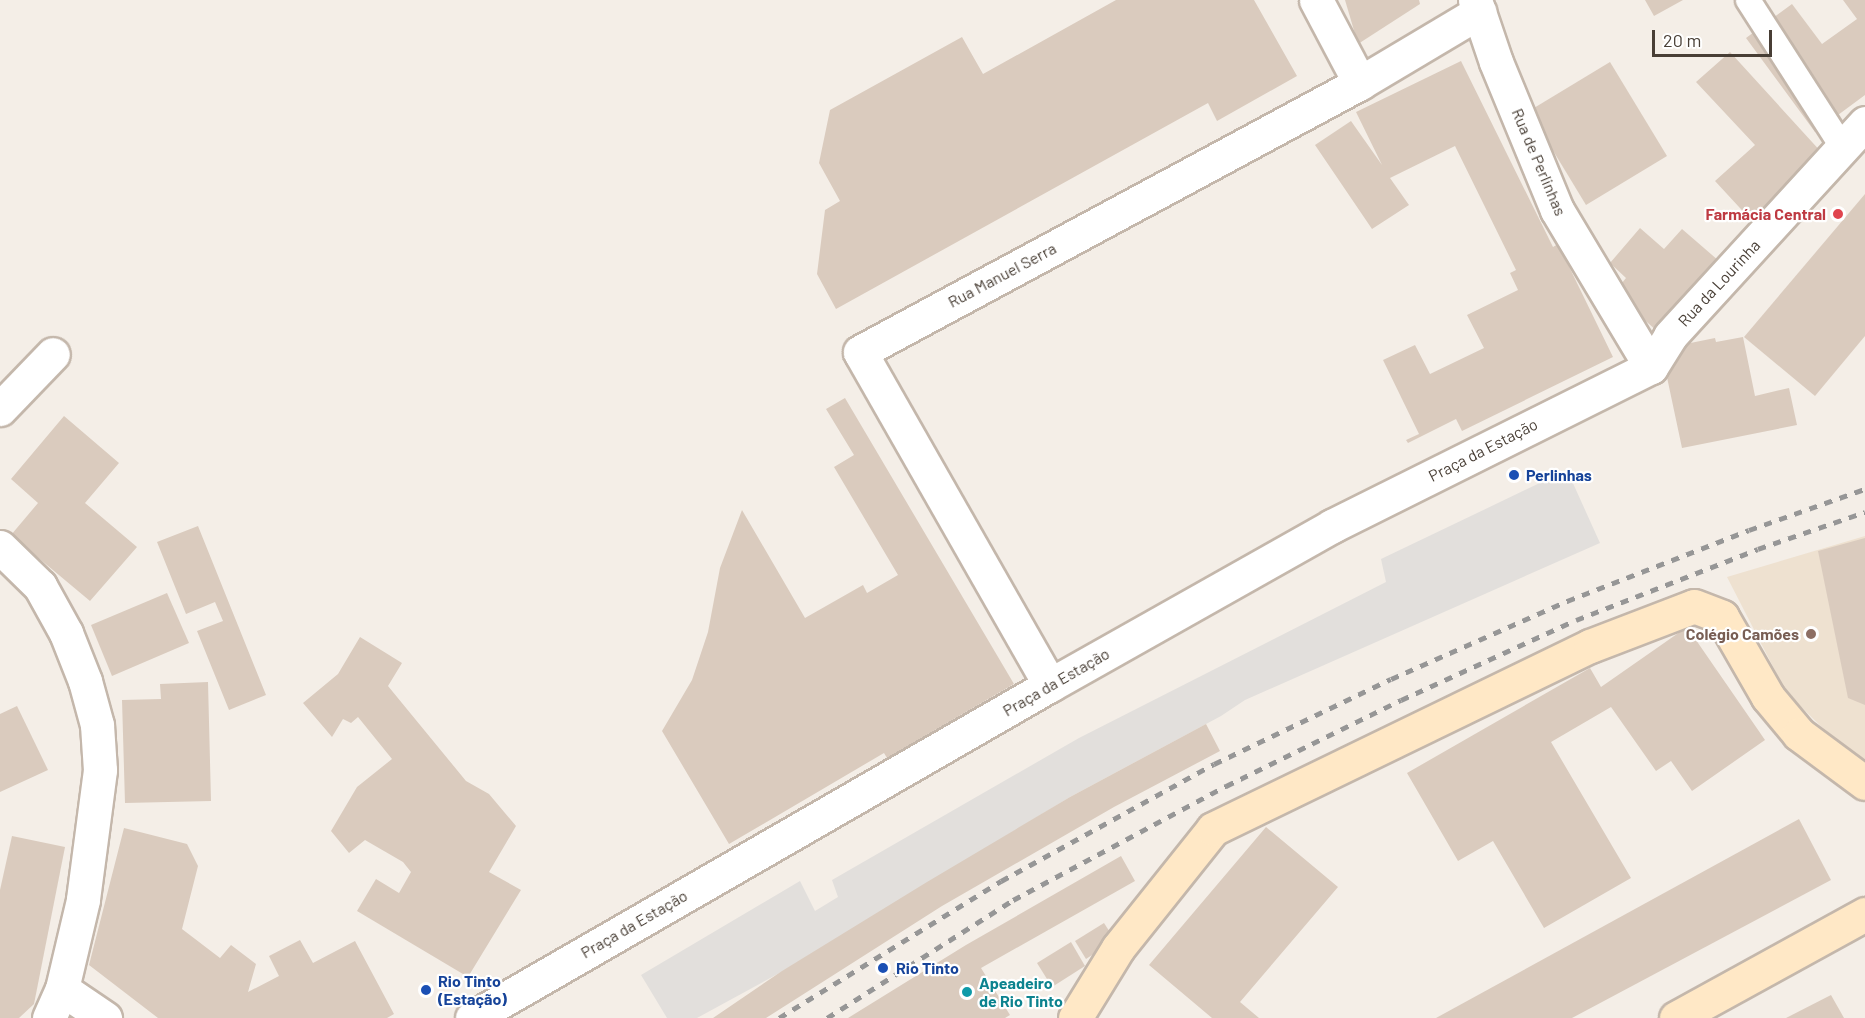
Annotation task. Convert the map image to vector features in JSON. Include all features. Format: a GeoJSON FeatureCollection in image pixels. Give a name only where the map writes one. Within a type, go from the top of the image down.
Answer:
{"type":"FeatureCollection","features":[{"type":"Feature","properties":{"kind":"street"},"geometry":{"type":"LineString","coordinates":[[1316,0],[1360,83]]}},
{"type":"Feature","properties":{"kind":"street","name":"Rua Manuel Serra"},"geometry":{"type":"LineString","coordinates":[[1050,684],[860,352],[1360,83],[1477,6]]}},
{"type":"Feature","properties":{"kind":"street","name":"Rua de Perlinhas"},"geometry":{"type":"LineString","coordinates":[[1477,6],[1496,62],[1557,210],[1651,367]]}},
{"type":"Feature","properties":{"kind":"street","name":"Rua da Lourinha"},"geometry":{"type":"LineString","coordinates":[[1651,367],[1670,336],[1865,123]]}},
{"type":"Feature","properties":{"kind":"street"},"geometry":{"type":"LineString","coordinates":[[0,409],[53,354]]}},
{"type":"Feature","properties":{"kind":"street","name":"Praça da Estação"},"geometry":{"type":"LineString","coordinates":[[472,1018],[1050,684],[1332,526],[1651,367]]}},
{"type":"Feature","properties":{"kind":"street"},"geometry":{"type":"LineString","coordinates":[[0,547],[40,586],[61,623],[85,681],[97,725],[99,770],[84,888],[62,989],[49,1018]]}},
{"type":"Feature","properties":{"kind":"street"},"geometry":{"type":"LineString","coordinates":[[1075,1018],[1118,948],[1213,829],[1590,646],[1694,606],[1722,617],[1768,697],[1798,734],[1865,783]]}},
{"type":"Feature","properties":{"kind":"street"},"geometry":{"type":"LineString","coordinates":[[1676,1018],[1865,914]]}},
{"type":"Feature","properties":{"kind":"street"},"geometry":{"type":"LineString","coordinates":[[62,989],[105,1018]]}},
{"type":"Feature","properties":{"kind":"lane"},"geometry":{"type":"LineString","coordinates":[[1748,0],[1843,148]]}},
{"type":"Feature","properties":{"kind":"shaded area"},"geometry":{"type":"Polygon","coordinates":[[[1567,470],[1600,543],[1245,700],[1221,716],[1070,797],[783,971],[697,1018],[667,1018],[641,975],[800,881],[815,911],[838,897],[832,880],[1079,738],[1386,582],[1381,559],[1567,470]]]}},
{"type":"Feature","properties":{"kind":"shaded area","name":"Colégio Camões"},"geometry":{"type":"Polygon","coordinates":[[[1865,536],[1865,759],[1843,748],[1786,692],[1727,577],[1865,536]]]}},
{"type":"Feature","properties":{"kind":"building"},"geometry":{"type":"Polygon","coordinates":[[[1116,0],[1254,0],[1297,76],[1217,121],[1208,103],[836,309],[817,274],[825,210],[840,201],[819,163],[830,110],[962,37],[983,74],[1116,0]]]}},
{"type":"Feature","properties":{"kind":"building"},"geometry":{"type":"Polygon","coordinates":[[[1345,0],[1419,0],[1420,4],[1358,44],[1345,0]]]}},
{"type":"Feature","properties":{"kind":"building"},"geometry":{"type":"Polygon","coordinates":[[[1645,0],[1683,0],[1654,16],[1645,0]]]}},
{"type":"Feature","properties":{"kind":"building"},"geometry":{"type":"Polygon","coordinates":[[[1843,0],[1865,0],[1865,95],[1815,132],[1746,38],[1792,4],[1822,44],[1857,19],[1843,0]]]}},
{"type":"Feature","properties":{"kind":"building"},"geometry":{"type":"Polygon","coordinates":[[[1730,52],[1823,154],[1751,220],[1715,181],[1755,145],[1696,82],[1730,52]]]}},
{"type":"Feature","properties":{"kind":"building"},"geometry":{"type":"Polygon","coordinates":[[[1461,61],[1553,247],[1558,244],[1613,357],[1462,431],[1456,419],[1408,443],[1406,440],[1419,434],[1383,360],[1415,345],[1430,374],[1484,348],[1467,315],[1518,290],[1510,273],[1516,270],[1455,146],[1390,178],[1409,205],[1372,229],[1315,145],[1351,121],[1382,165],[1356,112],[1461,61]]]}},
{"type":"Feature","properties":{"kind":"building"},"geometry":{"type":"Polygon","coordinates":[[[1610,62],[1667,156],[1586,205],[1529,111],[1610,62]]]}},
{"type":"Feature","properties":{"kind":"building"},"geometry":{"type":"Polygon","coordinates":[[[1865,194],[1865,336],[1815,396],[1744,337],[1865,194]]]}},
{"type":"Feature","properties":{"kind":"building"},"geometry":{"type":"Polygon","coordinates":[[[1640,228],[1664,249],[1682,229],[1719,261],[1657,331],[1614,293],[1626,278],[1610,263],[1640,228]]]}},
{"type":"Feature","properties":{"kind":"building"},"geometry":{"type":"Polygon","coordinates":[[[1743,337],[1755,396],[1789,388],[1797,425],[1682,448],[1661,349],[1715,338],[1716,342],[1743,337]]]}},
{"type":"Feature","properties":{"kind":"building"},"geometry":{"type":"Polygon","coordinates":[[[845,398],[1014,684],[887,758],[884,753],[729,844],[662,731],[692,680],[708,632],[720,568],[742,510],[805,618],[863,585],[867,593],[898,575],[834,467],[854,455],[826,409],[845,398]]]}},
{"type":"Feature","properties":{"kind":"building"},"geometry":{"type":"Polygon","coordinates":[[[64,416],[119,463],[85,503],[137,547],[90,601],[11,535],[38,503],[11,479],[64,416]]]}},
{"type":"Feature","properties":{"kind":"building"},"geometry":{"type":"Polygon","coordinates":[[[198,526],[266,695],[229,710],[197,631],[223,621],[215,602],[186,614],[157,542],[198,526]]]}},
{"type":"Feature","properties":{"kind":"building"},"geometry":{"type":"Polygon","coordinates":[[[1865,538],[1865,705],[1848,698],[1818,551],[1865,538]]]}},
{"type":"Feature","properties":{"kind":"building"},"geometry":{"type":"Polygon","coordinates":[[[167,593],[189,643],[112,676],[91,625],[167,593]]]}},
{"type":"Feature","properties":{"kind":"building"},"geometry":{"type":"Polygon","coordinates":[[[1687,627],[1765,740],[1692,791],[1671,761],[1656,771],[1611,707],[1551,742],[1631,878],[1544,928],[1493,841],[1458,861],[1407,773],[1590,668],[1601,687],[1687,627]]]}},
{"type":"Feature","properties":{"kind":"building"},"geometry":{"type":"Polygon","coordinates":[[[360,637],[402,663],[388,686],[466,781],[489,794],[516,826],[489,872],[521,890],[468,977],[357,911],[376,879],[399,893],[411,872],[403,862],[365,840],[349,853],[331,831],[357,787],[392,759],[358,717],[351,723],[343,719],[332,737],[303,703],[338,674],[360,637]]]}},
{"type":"Feature","properties":{"kind":"building"},"geometry":{"type":"Polygon","coordinates":[[[208,682],[211,801],[125,803],[122,700],[161,699],[160,684],[208,682]]]}},
{"type":"Feature","properties":{"kind":"building"},"geometry":{"type":"Polygon","coordinates":[[[17,706],[48,770],[0,792],[0,714],[17,706]]]}},
{"type":"Feature","properties":{"kind":"building"},"geometry":{"type":"Polygon","coordinates":[[[1206,724],[1220,751],[1114,807],[942,906],[766,1018],[713,1018],[782,971],[927,882],[1070,797],[1206,724]]]}},
{"type":"Feature","properties":{"kind":"building"},"geometry":{"type":"Polygon","coordinates":[[[1799,819],[1831,880],[1572,1018],[1436,1018],[1799,819]]]}},
{"type":"Feature","properties":{"kind":"building"},"geometry":{"type":"Polygon","coordinates":[[[1266,827],[1338,887],[1240,1002],[1259,1018],[1212,1018],[1149,965],[1266,827]]]}},
{"type":"Feature","properties":{"kind":"building"},"geometry":{"type":"Polygon","coordinates":[[[124,828],[187,844],[198,866],[182,929],[220,958],[231,945],[256,964],[248,992],[279,976],[269,956],[300,940],[313,963],[355,941],[394,1014],[387,1018],[158,1018],[89,965],[124,828]]]}},
{"type":"Feature","properties":{"kind":"building"},"geometry":{"type":"Polygon","coordinates":[[[12,836],[65,847],[34,1004],[19,1018],[0,1018],[0,890],[12,836]]]}},
{"type":"Feature","properties":{"kind":"building"},"geometry":{"type":"Polygon","coordinates":[[[1121,856],[1135,881],[981,968],[1010,1015],[1005,1018],[848,1018],[966,945],[1121,856]]]}},
{"type":"Feature","properties":{"kind":"building"},"geometry":{"type":"Polygon","coordinates":[[[1104,923],[1115,940],[1086,959],[1075,941],[1104,923]]]}},
{"type":"Feature","properties":{"kind":"building"},"geometry":{"type":"Polygon","coordinates":[[[1071,942],[1085,966],[1052,987],[1037,963],[1071,942]]]}},
{"type":"Feature","properties":{"kind":"building"},"geometry":{"type":"Polygon","coordinates":[[[1831,995],[1844,1018],[1786,1018],[1831,995]]]}},
{"type":"Feature","properties":{"kind":"railway"},"geometry":{"type":"LineString","coordinates":[[779,1018],[1001,881],[1214,764],[1391,679],[1567,601],[1749,530],[1865,489]]}},
{"type":"Feature","properties":{"kind":"railway"},"geometry":{"type":"LineString","coordinates":[[827,1018],[1013,900],[1226,786],[1401,700],[1576,620],[1758,549],[1865,512]]}},
{"type":"Feature","properties":{"kind":"place","name":"Farmácia Central"},"geometry":{"type":"Point","coordinates":[1838,214]}},
{"type":"Feature","properties":{"kind":"place","name":"Perlinhas"},"geometry":{"type":"Point","coordinates":[1514,475]}},
{"type":"Feature","properties":{"kind":"place","name":"Colégio Camões"},"geometry":{"type":"Point","coordinates":[1811,634]}},
{"type":"Feature","properties":{"kind":"place","name":"Rio Tinto"},"geometry":{"type":"Point","coordinates":[883,968]}},
{"type":"Feature","properties":{"kind":"place","name":"Rio Tinto (Estação)"},"geometry":{"type":"Point","coordinates":[426,990]}},
{"type":"Feature","properties":{"kind":"place","name":"Apeadeiro de Rio Tinto"},"geometry":{"type":"Point","coordinates":[967,992]}}]}
